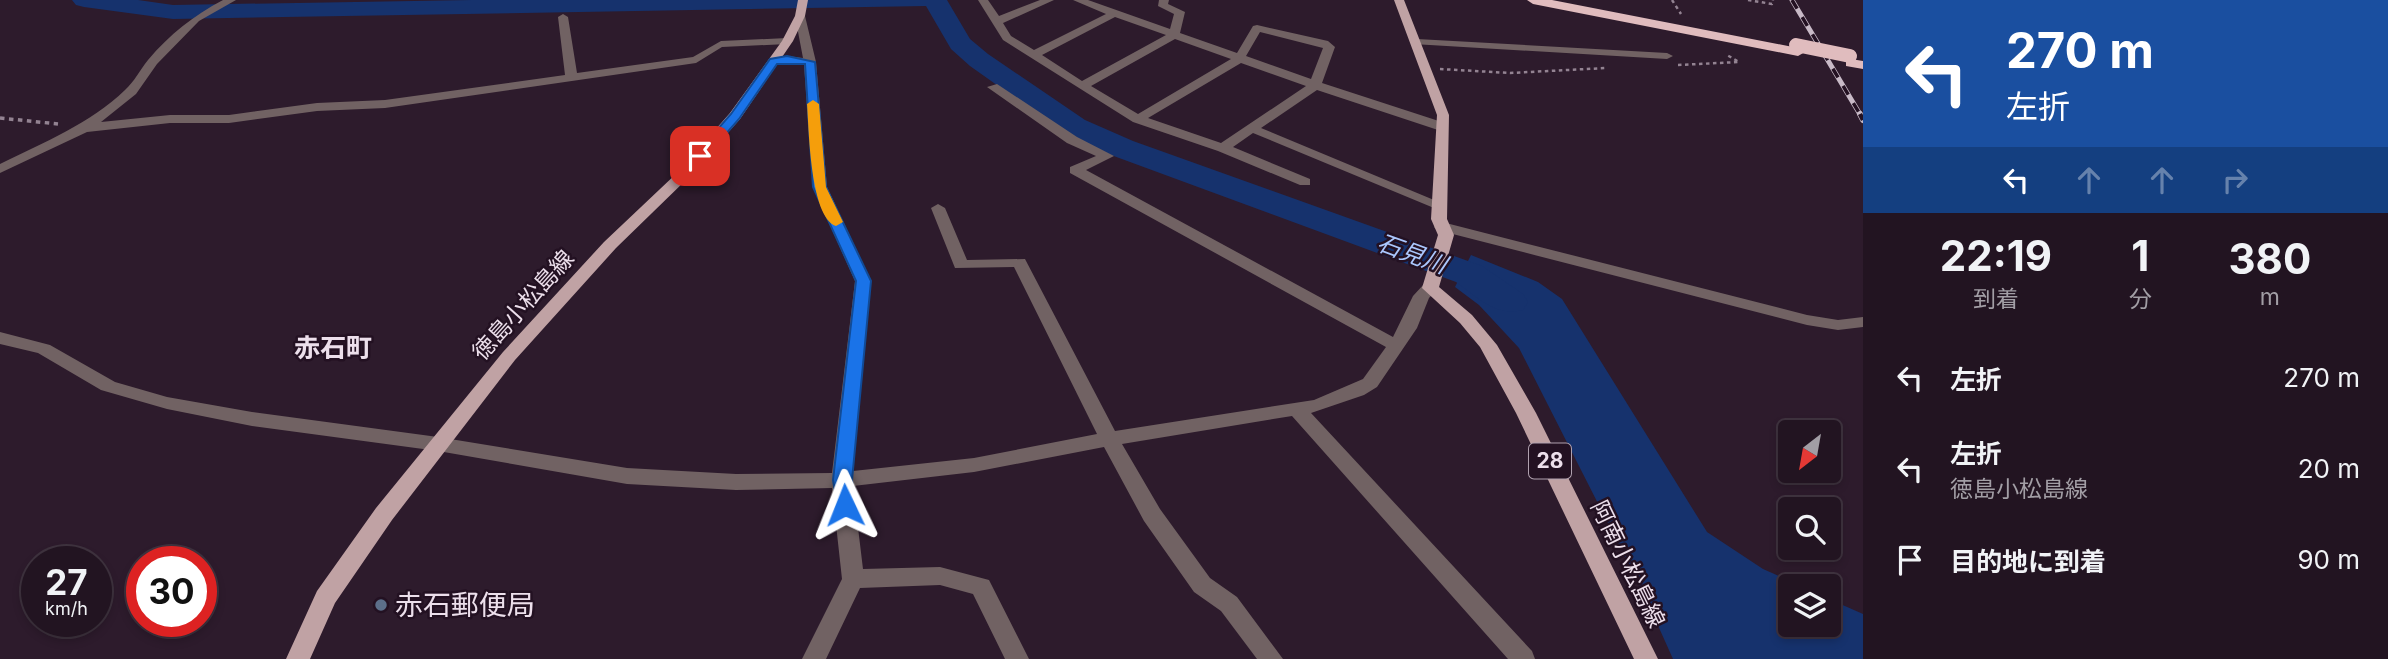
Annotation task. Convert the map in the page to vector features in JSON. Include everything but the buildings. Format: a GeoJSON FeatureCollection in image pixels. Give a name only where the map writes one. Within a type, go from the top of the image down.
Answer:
{"type":"FeatureCollection","features":[{"type":"Feature","properties":{"kind":"highway"},"geometry":{"type":"LineString","coordinates":[[1533,0],[1857,61]]}},
{"type":"Feature","properties":{"kind":"highway"},"geometry":{"type":"LineString","coordinates":[[1571,0],[1797,49]]}},
{"type":"Feature","properties":{"kind":"main road"},"geometry":{"type":"LineString","coordinates":[[1399,0],[1443,115],[1439,205],[1446,235],[1430,285]]}},
{"type":"Feature","properties":{"kind":"main road","name":"徳島小松島線"},"geometry":{"type":"LineString","coordinates":[[298,659],[325,598],[384,514],[438,444],[509,356],[610,245],[683,175],[735,116],[774,62],[802,8]]}},
{"type":"Feature","properties":{"kind":"main road","name":"阿南小松島線"},"geometry":{"type":"LineString","coordinates":[[1430,285],[1466,319],[1488,345],[1526,413],[1646,659]]}},
{"type":"Feature","properties":{"kind":"street"},"geometry":{"type":"LineString","coordinates":[[0,169],[85,127],[132,91],[153,62],[206,12],[231,0]]}},
{"type":"Feature","properties":{"kind":"street"},"geometry":{"type":"LineString","coordinates":[[983,0],[1007,38],[1138,119],[1223,148],[1306,182]]}},
{"type":"Feature","properties":{"kind":"street"},"geometry":{"type":"LineString","coordinates":[[998,21],[1049,0]]}},
{"type":"Feature","properties":{"kind":"street"},"geometry":{"type":"LineString","coordinates":[[1078,0],[1113,8],[1174,35],[1239,59],[1443,127]]}},
{"type":"Feature","properties":{"kind":"street"},"geometry":{"type":"LineString","coordinates":[[1082,86],[1174,35],[1180,12],[1163,6],[1164,0]]}},
{"type":"Feature","properties":{"kind":"street"},"geometry":{"type":"LineString","coordinates":[[802,8],[810,62],[820,187],[863,281],[842,480],[853,579],[814,659]]}},
{"type":"Feature","properties":{"kind":"street"},"geometry":{"type":"LineString","coordinates":[[1034,55],[1113,8]]}},
{"type":"Feature","properties":{"kind":"street"},"geometry":{"type":"LineString","coordinates":[[563,17],[572,79]]}},
{"type":"Feature","properties":{"kind":"street"},"geometry":{"type":"LineString","coordinates":[[1138,119],[1239,59],[1257,28],[1324,43],[1329,47],[1315,85],[1223,148]]}},
{"type":"Feature","properties":{"kind":"street"},"geometry":{"type":"LineString","coordinates":[[85,127],[170,119],[248,117],[317,107],[385,104],[696,60],[705,56],[713,46],[721,44],[786,41]]}},
{"type":"Feature","properties":{"kind":"street"},"geometry":{"type":"LineString","coordinates":[[1417,42],[1667,56]]}},
{"type":"Feature","properties":{"kind":"street"},"geometry":{"type":"LineString","coordinates":[[774,62],[787,59],[810,62]]}},
{"type":"Feature","properties":{"kind":"street"},"geometry":{"type":"LineString","coordinates":[[993,87],[1050,127],[1107,156],[1075,170],[1143,204],[1247,266],[1396,345]]}},
{"type":"Feature","properties":{"kind":"street"},"geometry":{"type":"LineString","coordinates":[[1251,128],[1439,205]]}},
{"type":"Feature","properties":{"kind":"street"},"geometry":{"type":"LineString","coordinates":[[938,208],[961,265],[1019,262],[1109,439],[1152,515],[1202,585],[1229,604],[1271,659]]}},
{"type":"Feature","properties":{"kind":"street"},"geometry":{"type":"LineString","coordinates":[[1442,227],[1807,320],[1838,325],[1863,322]]}},
{"type":"Feature","properties":{"kind":"street"},"geometry":{"type":"LineString","coordinates":[[0,338],[44,349],[108,387],[167,403],[252,419],[438,444],[626,476],[736,482],[842,480],[974,465],[1109,439],[1298,411],[1357,391],[1370,383],[1408,328],[1421,296],[1430,285]]}},
{"type":"Feature","properties":{"kind":"street"},"geometry":{"type":"LineString","coordinates":[[1298,411],[1523,659]]}},
{"type":"Feature","properties":{"kind":"street"},"geometry":{"type":"LineString","coordinates":[[853,579],[940,576],[981,587],[1017,659]]}},
{"type":"Feature","properties":{"kind":"path"},"geometry":{"type":"LineString","coordinates":[[1672,0],[1681,15]]}},
{"type":"Feature","properties":{"kind":"path"},"geometry":{"type":"LineString","coordinates":[[1748,0],[1772,4],[1773,0]]}},
{"type":"Feature","properties":{"kind":"path"},"geometry":{"type":"LineString","coordinates":[[0,118],[85,127]]}},
{"type":"Feature","properties":{"kind":"water"},"geometry":{"type":"Polygon","coordinates":[[[1471,255],[1538,282],[1562,299],[1707,532],[1763,569],[1778,576],[1778,637],[1841,637],[1841,604],[1863,614],[1863,659],[1673,659],[1643,592],[1519,348],[1479,305],[1455,287],[1471,255]]]}},
{"type":"Feature","properties":{"kind":"waterway"},"geometry":{"type":"LineString","coordinates":[[84,0],[173,12],[921,0]]}},
{"type":"Feature","properties":{"kind":"waterway","name":"石見川"},"geometry":{"type":"LineString","coordinates":[[935,0],[960,44],[1074,126],[1122,148],[1469,274],[1509,302]]}},
{"type":"Feature","properties":{"kind":"railway"},"geometry":{"type":"LineString","coordinates":[[1792,0],[1861,116]]}},
{"type":"Feature","properties":{"kind":"railway"},"geometry":{"type":"LineString","coordinates":[[1861,116],[1863,120]]}},
{"type":"Feature","properties":{"kind":"slow traffic"},"geometry":{"type":"LineString","coordinates":[[813,104],[820,187],[836,222]]}},
{"type":"Feature","properties":{"kind":"place","name":"赤石郵便局"},"geometry":{"type":"Point","coordinates":[381,605]}},
{"type":"Feature","properties":{"kind":"district","name":"赤石町"},"geometry":{"type":"Point","coordinates":[333,348]}},
{"type":"Feature","properties":{"kind":"route"},"geometry":{"type":"LineString","coordinates":[[700,156],[735,116],[774,62],[795,59],[810,62],[820,187],[863,281],[842,480],[845,505]]}}]}
